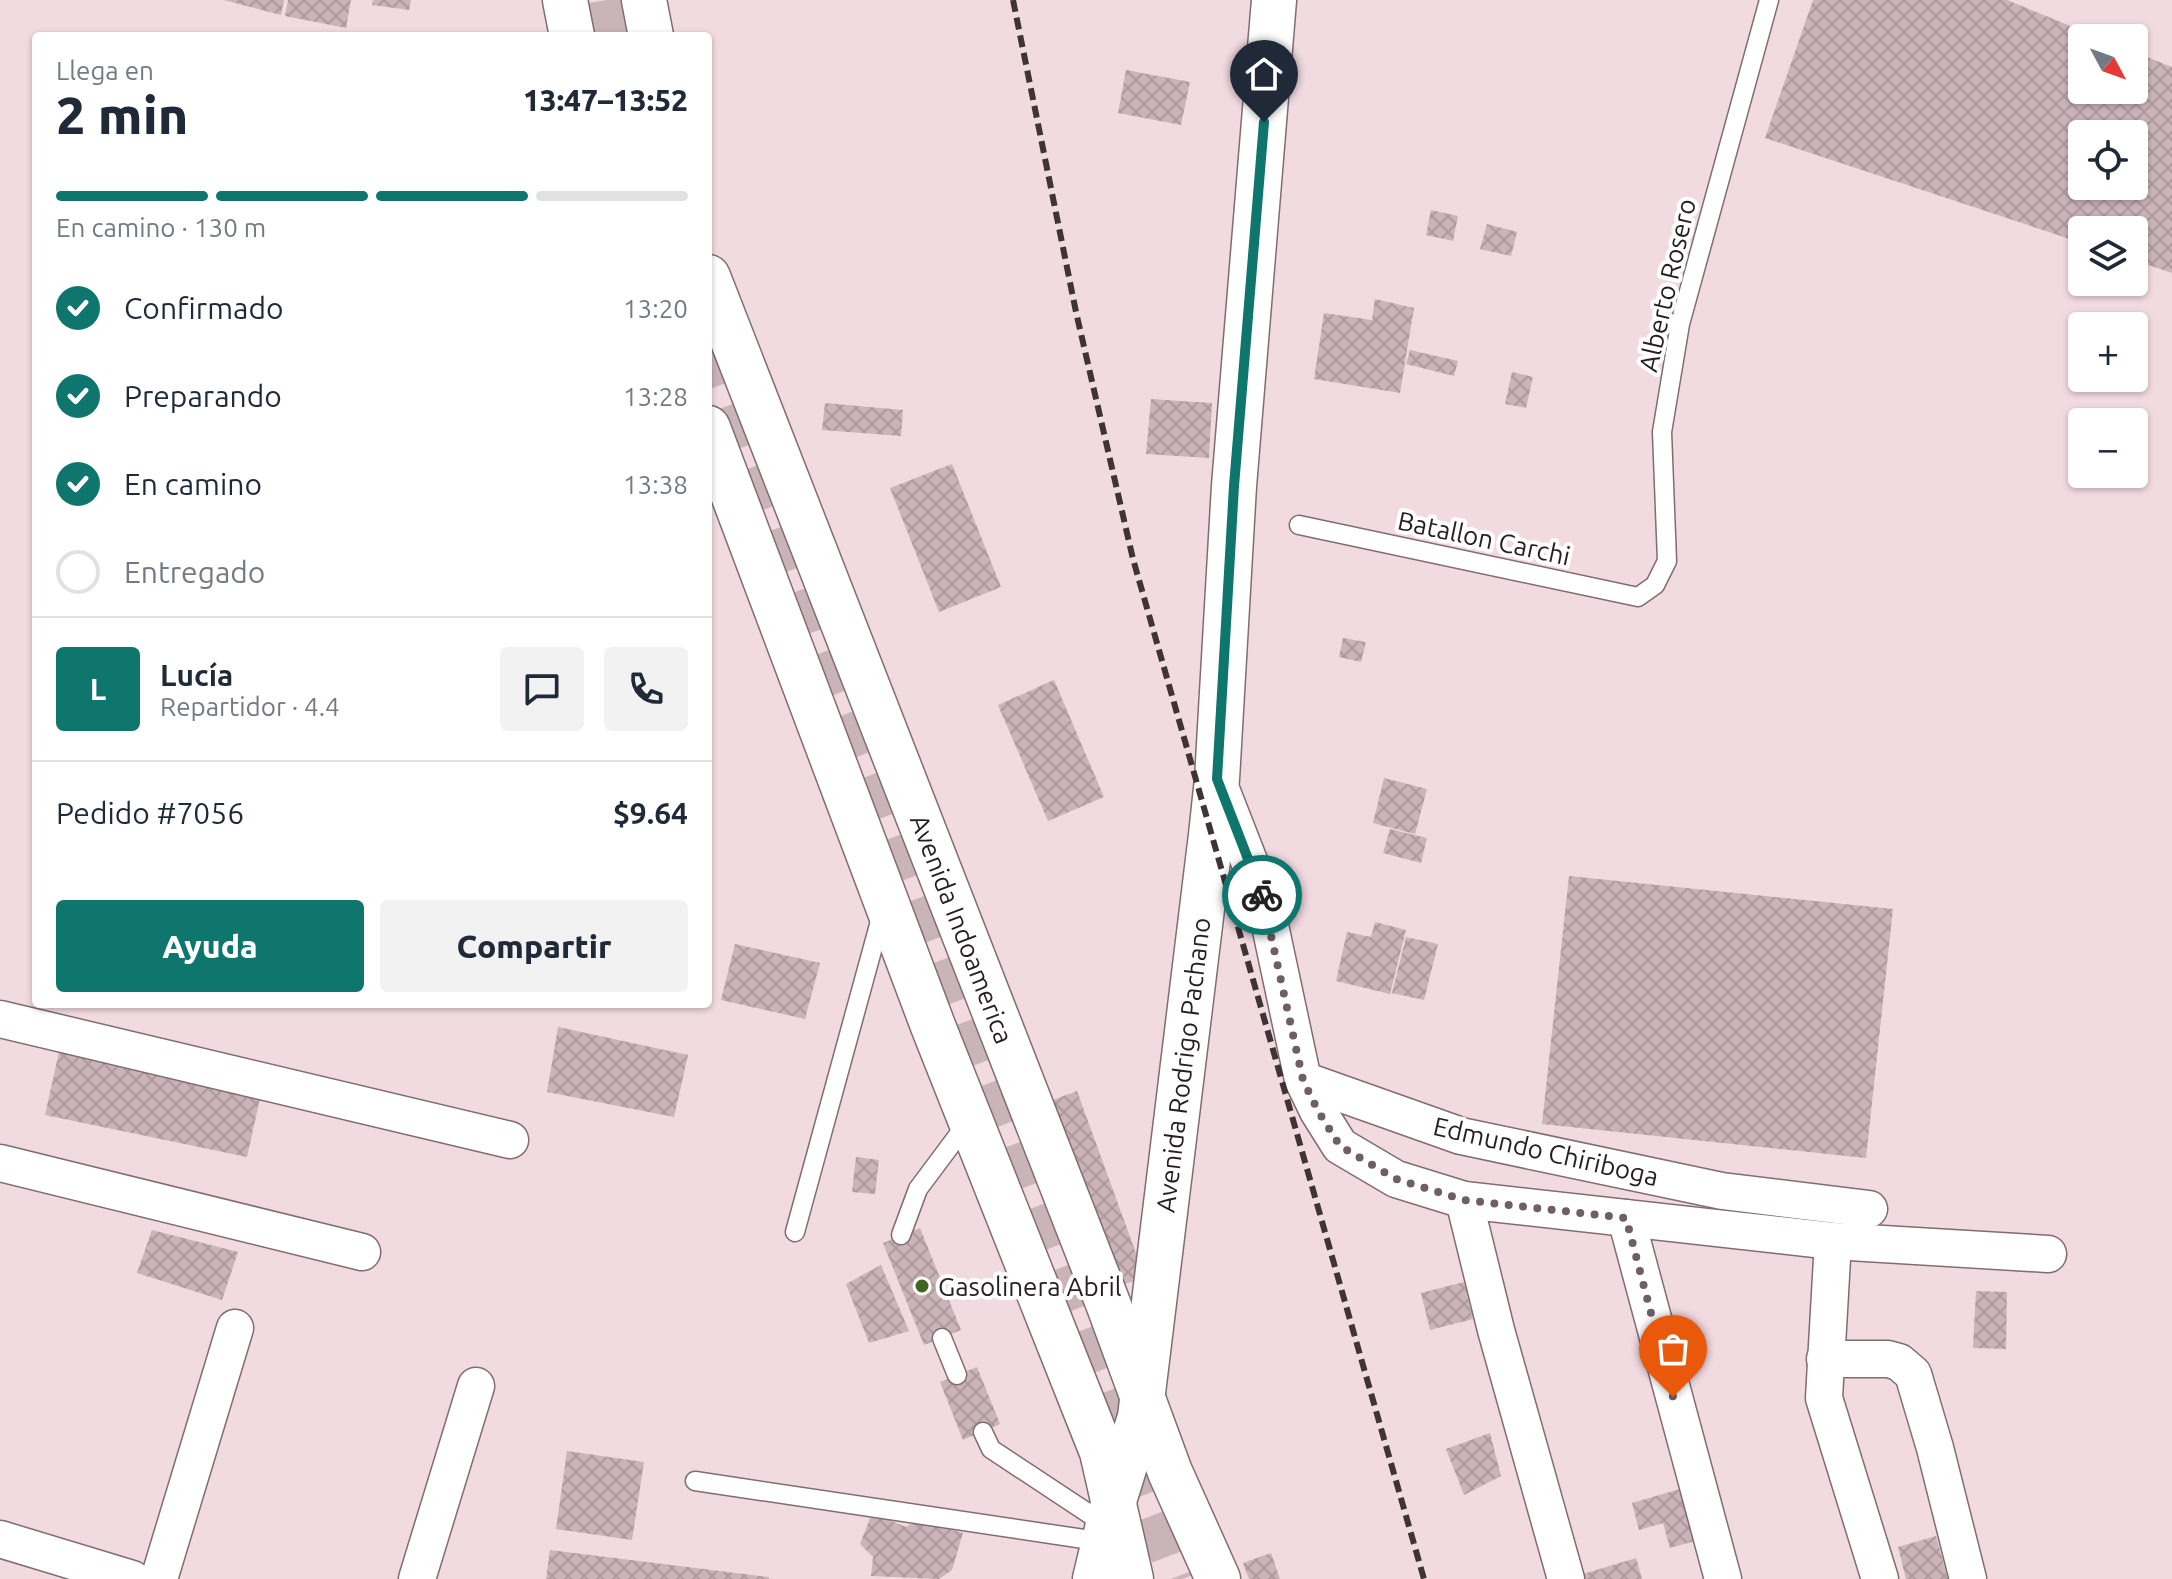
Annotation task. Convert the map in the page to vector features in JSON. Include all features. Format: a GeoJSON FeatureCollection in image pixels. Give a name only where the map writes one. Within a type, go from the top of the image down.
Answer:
{"type":"FeatureCollection","features":[{"type":"Feature","properties":{"kind":"main road"},"geometry":{"type":"LineString","coordinates":[[565,0],[571,32]]}},
{"type":"Feature","properties":{"kind":"main road"},"geometry":{"type":"LineString","coordinates":[[644,0],[650,32]]}},
{"type":"Feature","properties":{"kind":"main road","name":"Avenida Rodrigo Pachano"},"geometry":{"type":"LineString","coordinates":[[1105,1538],[1140,1417],[1217,779],[1234,486],[1274,0]]}},
{"type":"Feature","properties":{"kind":"main road","name":"Avenida Indoamerica"},"geometry":{"type":"LineString","coordinates":[[712,287],[1109,1306],[1170,1472],[1218,1579]]}},
{"type":"Feature","properties":{"kind":"main road"},"geometry":{"type":"LineString","coordinates":[[712,439],[885,899],[1102,1452],[1105,1538],[1131,1579]]}},
{"type":"Feature","properties":{"kind":"main road"},"geometry":{"type":"LineString","coordinates":[[1109,1306],[1140,1321],[1151,1321]]}},
{"type":"Feature","properties":{"kind":"street"},"geometry":{"type":"LineString","coordinates":[[1217,779],[1265,902],[1303,1080],[1340,1146],[1396,1179],[1464,1200],[1833,1241],[2048,1254]]}},
{"type":"Feature","properties":{"kind":"street"},"geometry":{"type":"LineString","coordinates":[[0,1019],[510,1140]]}},
{"type":"Feature","properties":{"kind":"street","name":"Edmundo Chiriboga"},"geometry":{"type":"LineString","coordinates":[[1303,1080],[1461,1136],[1722,1191],[1869,1209]]}},
{"type":"Feature","properties":{"kind":"street"},"geometry":{"type":"LineString","coordinates":[[0,1163],[362,1252]]}},
{"type":"Feature","properties":{"kind":"street"},"geometry":{"type":"LineString","coordinates":[[1464,1200],[1496,1330],[1566,1579]]}},
{"type":"Feature","properties":{"kind":"street"},"geometry":{"type":"LineString","coordinates":[[1626,1218],[1723,1579]]}},
{"type":"Feature","properties":{"kind":"street"},"geometry":{"type":"LineString","coordinates":[[1833,1241],[1824,1398],[1880,1579]]}},
{"type":"Feature","properties":{"kind":"street"},"geometry":{"type":"LineString","coordinates":[[159,1579],[235,1328]]}},
{"type":"Feature","properties":{"kind":"street"},"geometry":{"type":"LineString","coordinates":[[1825,1359],[1888,1359],[1899,1362],[1913,1374],[1968,1579]]}},
{"type":"Feature","properties":{"kind":"street"},"geometry":{"type":"LineString","coordinates":[[417,1579],[476,1386]]}},
{"type":"Feature","properties":{"kind":"street"},"geometry":{"type":"LineString","coordinates":[[0,1539],[132,1579]]}},
{"type":"Feature","properties":{"kind":"lane","name":"Alberto Rosero"},"geometry":{"type":"LineString","coordinates":[[1655,585],[1667,561],[1662,432],[1680,324],[1769,0]]}},
{"type":"Feature","properties":{"kind":"lane","name":"Batallon Carchi"},"geometry":{"type":"LineString","coordinates":[[1299,525],[1638,597],[1655,585]]}},
{"type":"Feature","properties":{"kind":"lane"},"geometry":{"type":"LineString","coordinates":[[795,1232],[885,899]]}},
{"type":"Feature","properties":{"kind":"lane"},"geometry":{"type":"LineString","coordinates":[[901,1235],[918,1189],[970,1119]]}},
{"type":"Feature","properties":{"kind":"lane"},"geometry":{"type":"LineString","coordinates":[[942,1338],[957,1375]]}},
{"type":"Feature","properties":{"kind":"lane"},"geometry":{"type":"LineString","coordinates":[[983,1432],[991,1449],[1105,1538]]}},
{"type":"Feature","properties":{"kind":"lane"},"geometry":{"type":"LineString","coordinates":[[695,1481],[1105,1538]]}},
{"type":"Feature","properties":{"kind":"building"},"geometry":{"type":"Polygon","coordinates":[[[224,0],[284,0],[281,15],[224,0]]]}},
{"type":"Feature","properties":{"kind":"building"},"geometry":{"type":"Polygon","coordinates":[[[288,0],[351,0],[346,28],[285,16],[288,0]]]}},
{"type":"Feature","properties":{"kind":"building"},"geometry":{"type":"Polygon","coordinates":[[[373,0],[411,0],[409,10],[372,5],[373,0]]]}},
{"type":"Feature","properties":{"kind":"building"},"geometry":{"type":"Polygon","coordinates":[[[1813,0],[2007,0],[2068,25],[2068,104],[2148,104],[2148,58],[2172,67],[2172,273],[2148,265],[2148,216],[2068,216],[2068,238],[1765,138],[1813,0]]]}},
{"type":"Feature","properties":{"kind":"building"},"geometry":{"type":"Polygon","coordinates":[[[1126,70],[1190,82],[1181,125],[1118,113],[1126,70]]]}},
{"type":"Feature","properties":{"kind":"building"},"geometry":{"type":"Polygon","coordinates":[[[1431,210],[1458,216],[1453,241],[1426,235],[1431,210]]]}},
{"type":"Feature","properties":{"kind":"building"},"geometry":{"type":"Polygon","coordinates":[[[1487,224],[1517,232],[1511,256],[1480,249],[1487,224]]]}},
{"type":"Feature","properties":{"kind":"building"},"geometry":{"type":"Polygon","coordinates":[[[1375,299],[1414,308],[1400,393],[1314,379],[1324,313],[1372,320],[1375,299]]]}},
{"type":"Feature","properties":{"kind":"building"},"geometry":{"type":"Polygon","coordinates":[[[1410,350],[1458,361],[1454,376],[1406,364],[1410,350]]]}},
{"type":"Feature","properties":{"kind":"building"},"geometry":{"type":"Polygon","coordinates":[[[1512,372],[1533,377],[1526,408],[1505,404],[1512,372]]]}},
{"type":"Feature","properties":{"kind":"building"},"geometry":{"type":"Polygon","coordinates":[[[1151,399],[1212,403],[1209,458],[1146,454],[1151,399]]]}},
{"type":"Feature","properties":{"kind":"building"},"geometry":{"type":"Polygon","coordinates":[[[825,403],[903,410],[901,436],[822,430],[825,403]]]}},
{"type":"Feature","properties":{"kind":"building"},"geometry":{"type":"Polygon","coordinates":[[[952,464],[1001,587],[939,612],[890,488],[952,464]]]}},
{"type":"Feature","properties":{"kind":"building"},"geometry":{"type":"Polygon","coordinates":[[[1343,638],[1366,642],[1361,662],[1339,657],[1343,638]]]}},
{"type":"Feature","properties":{"kind":"building"},"geometry":{"type":"Polygon","coordinates":[[[1054,680],[1104,797],[1048,821],[998,705],[1054,680]]]}},
{"type":"Feature","properties":{"kind":"building"},"geometry":{"type":"Polygon","coordinates":[[[1384,778],[1427,789],[1415,834],[1373,823],[1384,778]]]}},
{"type":"Feature","properties":{"kind":"building"},"geometry":{"type":"Polygon","coordinates":[[[1390,829],[1427,838],[1421,863],[1383,853],[1390,829]]]}},
{"type":"Feature","properties":{"kind":"building"},"geometry":{"type":"Polygon","coordinates":[[[1569,876],[1893,909],[1866,1158],[1542,1124],[1569,876]]]}},
{"type":"Feature","properties":{"kind":"building"},"geometry":{"type":"Polygon","coordinates":[[[1375,922],[1406,930],[1390,994],[1336,981],[1347,932],[1371,937],[1375,922]]]}},
{"type":"Feature","properties":{"kind":"building"},"geometry":{"type":"Polygon","coordinates":[[[1406,937],[1438,944],[1424,1000],[1392,993],[1406,937]]]}},
{"type":"Feature","properties":{"kind":"building"},"geometry":{"type":"Polygon","coordinates":[[[735,944],[820,963],[805,1019],[721,1000],[735,944]]]}},
{"type":"Feature","properties":{"kind":"building"},"geometry":{"type":"Polygon","coordinates":[[[558,1027],[688,1055],[674,1117],[547,1092],[558,1027]]]}},
{"type":"Feature","properties":{"kind":"building"},"geometry":{"type":"Polygon","coordinates":[[[59,1052],[261,1094],[247,1157],[45,1115],[59,1052]]]}},
{"type":"Feature","properties":{"kind":"building"},"geometry":{"type":"Polygon","coordinates":[[[1077,1091],[1145,1278],[1118,1286],[1050,1101],[1077,1091]]]}},
{"type":"Feature","properties":{"kind":"building"},"geometry":{"type":"Polygon","coordinates":[[[856,1157],[879,1160],[875,1194],[852,1192],[856,1157]]]}},
{"type":"Feature","properties":{"kind":"building","name":"Gasolinera Abril"},"geometry":{"type":"Polygon","coordinates":[[[920,1228],[961,1330],[924,1345],[883,1243],[920,1228]]]}},
{"type":"Feature","properties":{"kind":"building"},"geometry":{"type":"Polygon","coordinates":[[[152,1230],[238,1252],[222,1300],[137,1273],[152,1230]]]}},
{"type":"Feature","properties":{"kind":"building","name":"Gasolinera Abril"},"geometry":{"type":"Polygon","coordinates":[[[881,1265],[909,1331],[869,1343],[846,1284],[881,1265]]]}},
{"type":"Feature","properties":{"kind":"building"},"geometry":{"type":"Polygon","coordinates":[[[1464,1282],[1473,1319],[1430,1330],[1421,1293],[1464,1282]]]}},
{"type":"Feature","properties":{"kind":"building"},"geometry":{"type":"Polygon","coordinates":[[[1976,1291],[2007,1292],[2006,1349],[1973,1348],[1976,1291]]]}},
{"type":"Feature","properties":{"kind":"building","name":"Gasolinera Abril"},"geometry":{"type":"Polygon","coordinates":[[[977,1367],[1000,1424],[963,1440],[940,1382],[977,1367]]]}},
{"type":"Feature","properties":{"kind":"building"},"geometry":{"type":"Polygon","coordinates":[[[1490,1433],[1501,1476],[1464,1495],[1446,1449],[1490,1433]]]}},
{"type":"Feature","properties":{"kind":"building"},"geometry":{"type":"Polygon","coordinates":[[[567,1451],[644,1462],[632,1540],[556,1529],[567,1451]]]}},
{"type":"Feature","properties":{"kind":"building"},"geometry":{"type":"Polygon","coordinates":[[[1680,1489],[1695,1541],[1670,1548],[1663,1523],[1639,1530],[1632,1503],[1680,1489]]]}},
{"type":"Feature","properties":{"kind":"building"},"geometry":{"type":"Polygon","coordinates":[[[872,1513],[906,1527],[917,1520],[963,1533],[952,1570],[939,1579],[871,1576],[873,1557],[860,1544],[872,1513]]]}},
{"type":"Feature","properties":{"kind":"building"},"geometry":{"type":"Polygon","coordinates":[[[1936,1536],[1948,1579],[1906,1579],[1898,1547],[1936,1536]]]}},
{"type":"Feature","properties":{"kind":"building"},"geometry":{"type":"Polygon","coordinates":[[[550,1550],[769,1577],[769,1579],[546,1579],[550,1550]]]}},
{"type":"Feature","properties":{"kind":"building"},"geometry":{"type":"Polygon","coordinates":[[[1271,1553],[1280,1579],[1249,1579],[1243,1563],[1271,1553]]]}},
{"type":"Feature","properties":{"kind":"building"},"geometry":{"type":"Polygon","coordinates":[[[1636,1558],[1642,1579],[1582,1579],[1580,1575],[1636,1558]]]}},
{"type":"Feature","properties":{"kind":"tunnel"},"geometry":{"type":"LineString","coordinates":[[607,0],[612,32]]}},
{"type":"Feature","properties":{"kind":"tunnel"},"geometry":{"type":"LineString","coordinates":[[712,347],[1182,1579]]}},
{"type":"Feature","properties":{"kind":"railway"},"geometry":{"type":"LineString","coordinates":[[1013,0],[1076,312],[1133,559],[1424,1579]]}},
{"type":"Feature","properties":{"kind":"way so far"},"geometry":{"type":"LineString","coordinates":[[1262,895],[1303,1080],[1340,1146],[1396,1179],[1464,1200],[1626,1218],[1673,1397]]}},
{"type":"Feature","properties":{"kind":"place","name":"Gasolinera Abril"},"geometry":{"type":"Point","coordinates":[922,1286]}},
{"type":"Feature","properties":{"kind":"route"},"geometry":{"type":"LineString","coordinates":[[1262,895],[1217,779],[1234,486],[1264,122]]}}]}
